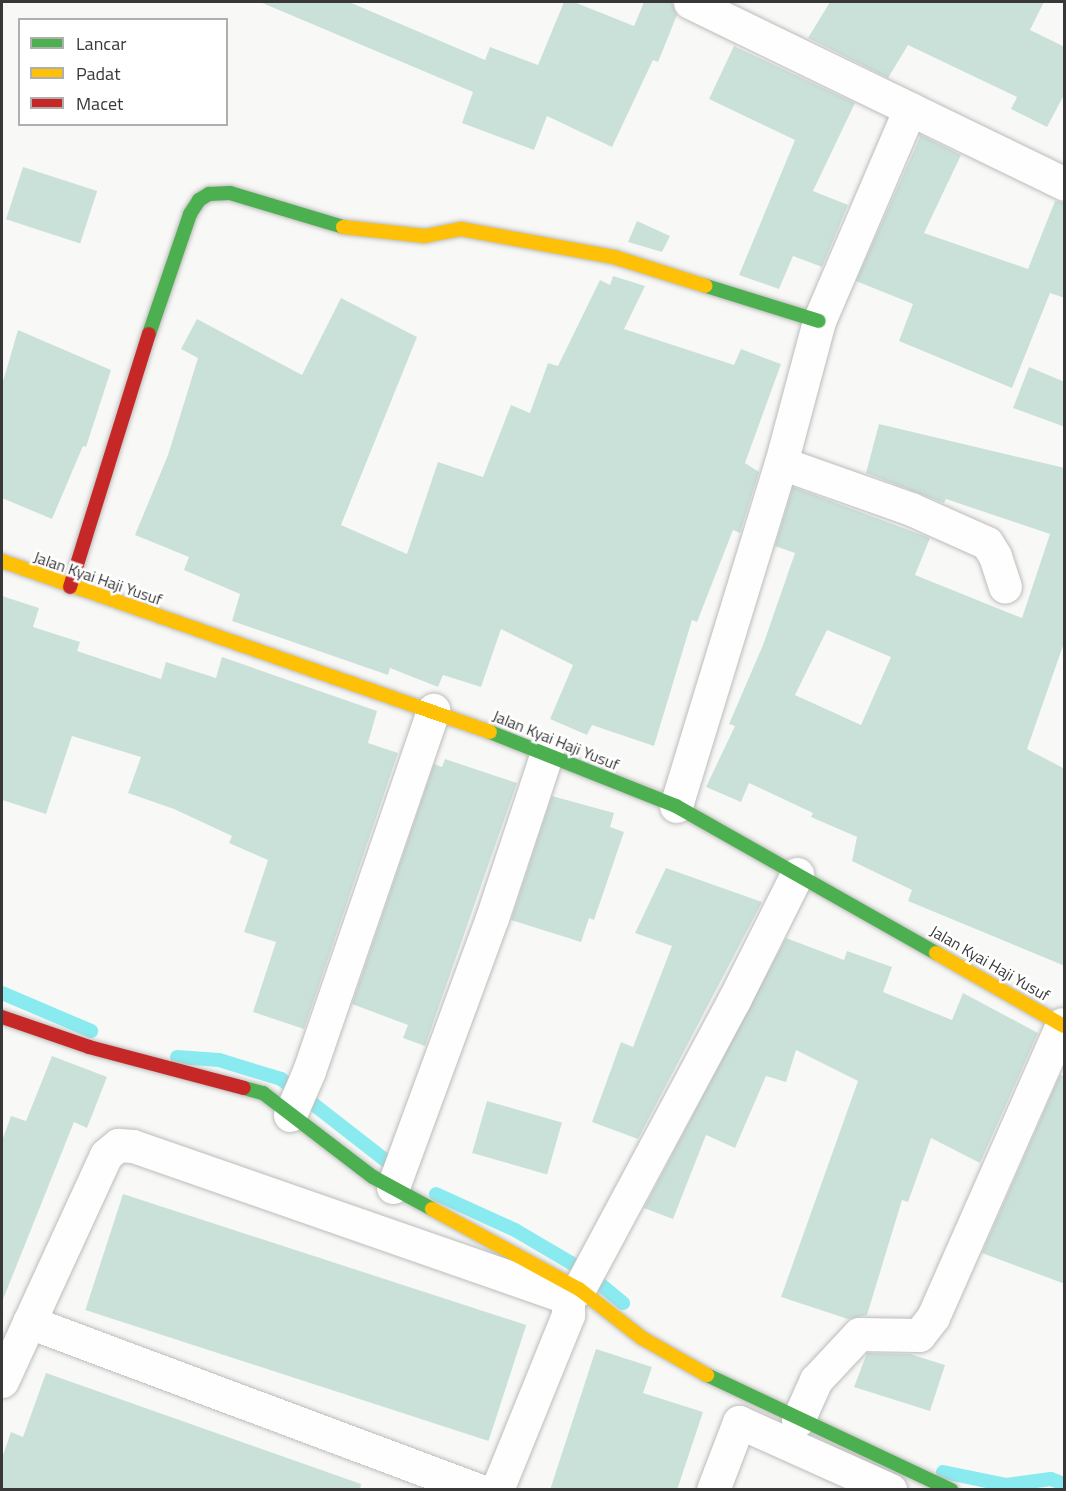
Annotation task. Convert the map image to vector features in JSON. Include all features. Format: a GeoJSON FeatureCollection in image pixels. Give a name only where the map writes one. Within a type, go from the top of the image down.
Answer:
{"type":"FeatureCollection","features":[{"type":"Feature","properties":{"kind":"street"},"geometry":{"type":"LineString","coordinates":[[690,2],[1065,184]]}},
{"type":"Feature","properties":{"kind":"street"},"geometry":{"type":"LineString","coordinates":[[676,806],[782,463],[819,321],[910,109]]}},
{"type":"Feature","properties":{"kind":"street"},"geometry":{"type":"LineString","coordinates":[[70,587],[173,260],[190,214],[199,200],[209,194],[230,193],[341,226],[398,235],[425,236],[461,230],[614,256],[819,321]]}},
{"type":"Feature","properties":{"kind":"street"},"geometry":{"type":"LineString","coordinates":[[782,463],[902,505],[987,543],[995,556],[1005,586]]}},
{"type":"Feature","properties":{"kind":"street","name":"Jalan Kyai Haji Yusuf"},"geometry":{"type":"LineString","coordinates":[[2,561],[70,587],[433,710],[547,753],[676,806],[1063,1025]]}},
{"type":"Feature","properties":{"kind":"street"},"geometry":{"type":"LineString","coordinates":[[290,1114],[309,1071],[433,710]]}},
{"type":"Feature","properties":{"kind":"street"},"geometry":{"type":"LineString","coordinates":[[393,1187],[492,918],[547,753]]}},
{"type":"Feature","properties":{"kind":"street"},"geometry":{"type":"LineString","coordinates":[[579,1289],[734,1000],[797,874]]}},
{"type":"Feature","properties":{"kind":"street"},"geometry":{"type":"LineString","coordinates":[[2,1017],[89,1047],[263,1093],[393,1187],[579,1289],[642,1338],[739,1393],[951,1490]]}},
{"type":"Feature","properties":{"kind":"street"},"geometry":{"type":"LineString","coordinates":[[798,1420],[816,1380],[859,1334],[919,1335],[933,1317],[1063,1025]]}},
{"type":"Feature","properties":{"kind":"street"},"geometry":{"type":"LineString","coordinates":[[2,1381],[106,1155],[118,1145],[133,1146],[557,1292],[568,1303],[568,1315],[497,1490]]}},
{"type":"Feature","properties":{"kind":"street"},"geometry":{"type":"LineString","coordinates":[[29,1322],[479,1490]]}},
{"type":"Feature","properties":{"kind":"street"},"geometry":{"type":"LineString","coordinates":[[713,1490],[739,1422],[890,1490]]}},
{"type":"Feature","properties":{"kind":"building"},"geometry":{"type":"Polygon","coordinates":[[[260,2],[349,2],[485,60],[490,47],[538,65],[564,2],[574,2],[634,26],[644,2],[672,2],[677,15],[658,62],[653,60],[612,147],[547,116],[534,150],[462,123],[473,92],[260,2]]]}},
{"type":"Feature","properties":{"kind":"building"},"geometry":{"type":"Polygon","coordinates":[[[830,2],[1044,2],[1030,30],[1065,47],[1065,93],[1047,127],[1011,109],[1017,97],[908,45],[888,78],[808,38],[830,2]]]}},
{"type":"Feature","properties":{"kind":"building"},"geometry":{"type":"Polygon","coordinates":[[[734,46],[855,103],[813,191],[848,205],[822,267],[793,256],[779,289],[739,275],[795,140],[709,99],[734,46]]]}},
{"type":"Feature","properties":{"kind":"building"},"geometry":{"type":"Polygon","coordinates":[[[921,135],[961,155],[924,233],[1028,269],[1055,201],[1065,203],[1065,298],[1050,293],[1012,388],[899,341],[913,304],[856,281],[921,135]]]}},
{"type":"Feature","properties":{"kind":"building"},"geometry":{"type":"Polygon","coordinates":[[[23,167],[97,191],[80,243],[6,219],[23,167]]]}},
{"type":"Feature","properties":{"kind":"building"},"geometry":{"type":"Polygon","coordinates":[[[637,221],[670,236],[662,252],[628,242],[637,221]]]}},
{"type":"Feature","properties":{"kind":"building"},"geometry":{"type":"Polygon","coordinates":[[[613,276],[645,286],[624,329],[734,365],[741,349],[781,364],[745,463],[759,472],[740,533],[733,530],[697,622],[692,620],[654,746],[592,725],[587,735],[550,719],[573,665],[501,629],[481,687],[443,675],[438,687],[390,668],[388,675],[232,621],[240,594],[184,570],[189,557],[135,535],[168,455],[198,358],[181,349],[197,319],[302,375],[341,298],[417,337],[341,525],[407,554],[438,462],[483,477],[511,405],[530,413],[548,363],[558,366],[600,280],[610,285],[613,276]]]}},
{"type":"Feature","properties":{"kind":"building"},"geometry":{"type":"Polygon","coordinates":[[[18,330],[111,370],[86,447],[83,446],[52,519],[2,498],[2,385],[18,330]]]}},
{"type":"Feature","properties":{"kind":"building"},"geometry":{"type":"Polygon","coordinates":[[[1029,367],[1065,382],[1065,427],[1013,408],[1029,367]]]}},
{"type":"Feature","properties":{"kind":"building"},"geometry":{"type":"Polygon","coordinates":[[[879,424],[1065,468],[1065,640],[1027,749],[1065,769],[1065,966],[908,901],[912,890],[852,861],[857,837],[811,817],[813,813],[749,783],[741,802],[706,787],[735,726],[729,724],[763,645],[795,553],[775,546],[793,487],[930,538],[915,575],[1022,618],[1050,534],[946,499],[944,503],[866,473],[879,424]],[[827,630],[795,695],[861,725],[891,657],[827,630]]]}},
{"type":"Feature","properties":{"kind":"building"},"geometry":{"type":"Polygon","coordinates":[[[2,596],[39,608],[33,627],[80,642],[77,651],[161,679],[166,662],[216,678],[222,657],[377,711],[368,743],[398,753],[304,1029],[253,1012],[276,942],[244,932],[268,860],[229,843],[232,836],[174,809],[128,793],[141,757],[72,736],[46,814],[2,800],[2,596]]]}},
{"type":"Feature","properties":{"kind":"building"},"geometry":{"type":"Polygon","coordinates":[[[445,759],[517,783],[425,1046],[403,1038],[408,1025],[352,1004],[434,764],[442,767],[445,759]]]}},
{"type":"Feature","properties":{"kind":"building"},"geometry":{"type":"Polygon","coordinates":[[[552,796],[614,813],[610,827],[624,832],[594,920],[589,918],[581,942],[511,920],[552,796]]]}},
{"type":"Feature","properties":{"kind":"building"},"geometry":{"type":"Polygon","coordinates":[[[666,868],[762,902],[638,1139],[592,1122],[621,1042],[633,1047],[672,946],[635,933],[666,868]]]}},
{"type":"Feature","properties":{"kind":"building"},"geometry":{"type":"Polygon","coordinates":[[[786,938],[844,960],[847,951],[892,967],[883,992],[952,1020],[963,993],[1038,1033],[980,1163],[931,1138],[908,1202],[902,1200],[867,1315],[848,1319],[781,1297],[858,1081],[796,1050],[786,1082],[766,1076],[735,1148],[706,1135],[673,1219],[644,1208],[786,938]]]}},
{"type":"Feature","properties":{"kind":"building"},"geometry":{"type":"Polygon","coordinates":[[[52,1056],[107,1077],[87,1128],[74,1122],[2,1302],[2,1141],[11,1116],[26,1121],[52,1056]]]}},
{"type":"Feature","properties":{"kind":"building"},"geometry":{"type":"Polygon","coordinates":[[[1060,1075],[1065,1076],[1065,1284],[982,1253],[1060,1075]]]}},
{"type":"Feature","properties":{"kind":"building"},"geometry":{"type":"Polygon","coordinates":[[[487,1101],[562,1122],[547,1174],[472,1153],[487,1101]]]}},
{"type":"Feature","properties":{"kind":"building"},"geometry":{"type":"Polygon","coordinates":[[[123,1194],[526,1325],[489,1441],[85,1310],[123,1194]]]}},
{"type":"Feature","properties":{"kind":"building"},"geometry":{"type":"Polygon","coordinates":[[[596,1349],[652,1367],[643,1393],[703,1412],[677,1490],[550,1490],[596,1349]]]}},
{"type":"Feature","properties":{"kind":"building"},"geometry":{"type":"Polygon","coordinates":[[[867,1353],[910,1354],[945,1365],[930,1411],[854,1387],[867,1353]]]}},
{"type":"Feature","properties":{"kind":"building"},"geometry":{"type":"Polygon","coordinates":[[[46,1373],[361,1484],[360,1490],[2,1490],[2,1458],[11,1432],[23,1437],[46,1373]]]}},
{"type":"Feature","properties":{"kind":"waterway"},"geometry":{"type":"LineString","coordinates":[[2,993],[91,1031]]}},
{"type":"Feature","properties":{"kind":"waterway"},"geometry":{"type":"LineString","coordinates":[[177,1057],[219,1060],[281,1079],[399,1171]]}},
{"type":"Feature","properties":{"kind":"waterway"},"geometry":{"type":"LineString","coordinates":[[436,1194],[515,1230],[583,1270],[623,1303]]}},
{"type":"Feature","properties":{"kind":"waterway"},"geometry":{"type":"LineString","coordinates":[[943,1472],[1006,1485],[1051,1479],[1064,1484]]}},
{"type":"Feature","properties":{"kind":"traffic: fast"},"geometry":{"type":"LineString","coordinates":[[149,334],[190,214],[199,200],[209,194],[230,193],[343,227]]}},
{"type":"Feature","properties":{"kind":"traffic: fast"},"geometry":{"type":"LineString","coordinates":[[706,286],[819,321]]}},
{"type":"Feature","properties":{"kind":"traffic: fast"},"geometry":{"type":"LineString","coordinates":[[490,732],[676,806],[936,953]]}},
{"type":"Feature","properties":{"kind":"traffic: fast"},"geometry":{"type":"LineString","coordinates":[[244,1088],[263,1093],[373,1177],[432,1209]]}},
{"type":"Feature","properties":{"kind":"traffic: fast"},"geometry":{"type":"LineString","coordinates":[[707,1375],[951,1490]]}},
{"type":"Feature","properties":{"kind":"traffic: slow"},"geometry":{"type":"LineString","coordinates":[[343,227],[425,236],[461,229],[614,257],[706,286]]}},
{"type":"Feature","properties":{"kind":"traffic: slow"},"geometry":{"type":"LineString","coordinates":[[2,561],[490,732]]}},
{"type":"Feature","properties":{"kind":"traffic: slow"},"geometry":{"type":"LineString","coordinates":[[936,953],[1064,1026]]}},
{"type":"Feature","properties":{"kind":"traffic: slow"},"geometry":{"type":"LineString","coordinates":[[432,1209],[579,1289],[642,1338],[707,1375]]}},
{"type":"Feature","properties":{"kind":"traffic: jam"},"geometry":{"type":"LineString","coordinates":[[70,587],[149,334]]}},
{"type":"Feature","properties":{"kind":"traffic: jam"},"geometry":{"type":"LineString","coordinates":[[2,1017],[89,1047],[244,1088]]}}]}
